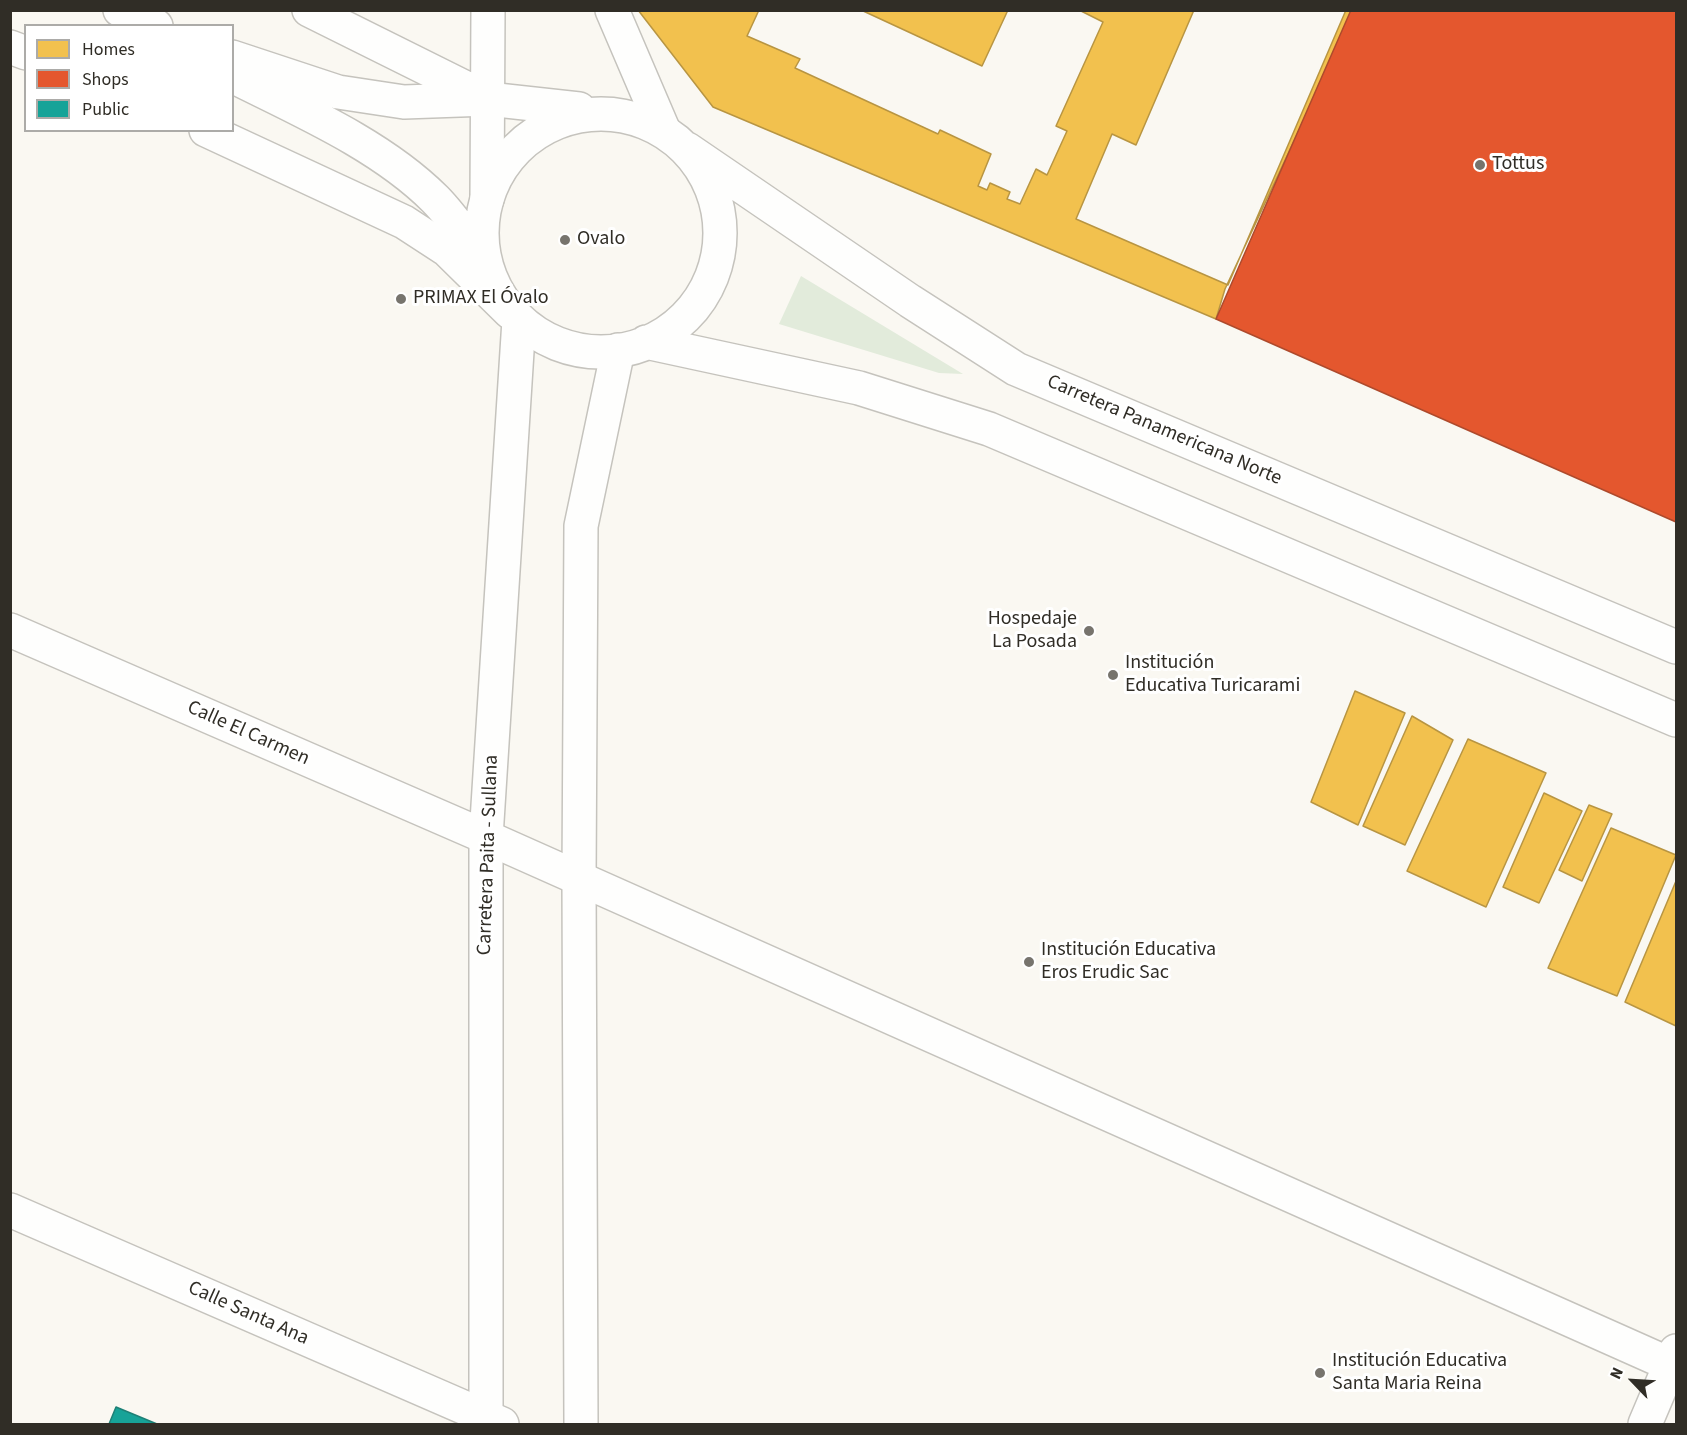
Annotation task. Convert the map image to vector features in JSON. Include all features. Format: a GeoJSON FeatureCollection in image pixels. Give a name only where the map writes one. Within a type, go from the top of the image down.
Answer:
{"type":"FeatureCollection","features":[{"type":"Feature","properties":{"kind":"main road"},"geometry":{"type":"LineString","coordinates":[[100,10],[126,24]]}},
{"type":"Feature","properties":{"kind":"main road"},"geometry":{"type":"LineString","coordinates":[[120,10],[152,24]]}},
{"type":"Feature","properties":{"kind":"main road"},"geometry":{"type":"LineString","coordinates":[[309,10],[488,99]]}},
{"type":"Feature","properties":{"kind":"main road"},"geometry":{"type":"LineString","coordinates":[[488,10],[487,199],[483,231],[486,264],[497,294],[519,320]]}},
{"type":"Feature","properties":{"kind":"main road"},"geometry":{"type":"LineString","coordinates":[[210,132],[404,222],[447,250],[519,320],[543,338],[571,349],[601,353],[632,346],[665,334],[693,310],[712,278],[720,242],[718,204],[707,176],[675,139],[612,10]]}},
{"type":"Feature","properties":{"kind":"main road"},"geometry":{"type":"LineString","coordinates":[[234,58],[338,92],[404,102],[488,99],[604,113]]}},
{"type":"Feature","properties":{"kind":"main road"},"geometry":{"type":"LineString","coordinates":[[234,77],[313,116],[401,169],[436,200],[486,264]]}},
{"type":"Feature","properties":{"kind":"main road"},"geometry":{"type":"LineString","coordinates":[[487,199],[501,169],[523,139],[533,130],[574,117],[604,113]]}},
{"type":"Feature","properties":{"kind":"main road","name":"Carretera Panamericana Norte"},"geometry":{"type":"LineString","coordinates":[[604,113],[633,118],[675,139],[910,301],[1016,369],[1677,647]]}},
{"type":"Feature","properties":{"kind":"main road","name":"Carretera Paita - Sullana"},"geometry":{"type":"LineString","coordinates":[[491,1422],[486,837],[519,320]]}},
{"type":"Feature","properties":{"kind":"main road"},"geometry":{"type":"LineString","coordinates":[[632,346],[860,388],[989,429],[1677,720]]}},
{"type":"Feature","properties":{"kind":"main road"},"geometry":{"type":"LineString","coordinates":[[581,1425],[579,879],[581,526],[632,346]]}},
{"type":"Feature","properties":{"kind":"main road","name":"Calle El Carmen"},"geometry":{"type":"LineString","coordinates":[[10,630],[486,837],[1674,1361]]}},
{"type":"Feature","properties":{"kind":"main road","name":"Calle Santa Ana"},"geometry":{"type":"LineString","coordinates":[[10,1210],[491,1422]]}},
{"type":"Feature","properties":{"kind":"main road"},"geometry":{"type":"LineString","coordinates":[[1645,1425],[1674,1361]]}},
{"type":"Feature","properties":{"kind":"green space"},"geometry":{"type":"Polygon","coordinates":[[[801,276],[963,374],[939,373],[779,324],[801,276]]]}},
{"type":"Feature","properties":{"kind":"building: Homes"},"geometry":{"type":"Polygon","coordinates":[[[638,10],[1355,10],[1225,289],[1216,319],[713,107],[638,10]]]}},
{"type":"Feature","properties":{"kind":"building: Homes"},"geometry":{"type":"Polygon","coordinates":[[[759,10],[861,10],[982,66],[1008,10],[1079,10],[1103,22],[1056,126],[1067,131],[1047,175],[1036,169],[1020,204],[1007,199],[1010,192],[990,183],[987,190],[978,186],[991,154],[940,130],[938,134],[795,68],[800,59],[747,36],[759,10]]]}},
{"type":"Feature","properties":{"kind":"building: Homes"},"geometry":{"type":"Polygon","coordinates":[[[1194,10],[1346,10],[1228,285],[1076,219],[1112,134],[1136,145],[1194,10]]]}},
{"type":"Feature","properties":{"kind":"building: Homes"},"geometry":{"type":"Polygon","coordinates":[[[1355,691],[1405,713],[1358,825],[1311,802],[1355,691]]]}},
{"type":"Feature","properties":{"kind":"building: Homes"},"geometry":{"type":"Polygon","coordinates":[[[1412,716],[1453,740],[1405,845],[1363,826],[1412,716]]]}},
{"type":"Feature","properties":{"kind":"building: Homes"},"geometry":{"type":"Polygon","coordinates":[[[1468,739],[1546,773],[1486,907],[1407,871],[1468,739]]]}},
{"type":"Feature","properties":{"kind":"building: Homes"},"geometry":{"type":"Polygon","coordinates":[[[1544,793],[1582,811],[1539,903],[1503,887],[1544,793]]]}},
{"type":"Feature","properties":{"kind":"building: Homes"},"geometry":{"type":"Polygon","coordinates":[[[1589,805],[1612,814],[1582,881],[1559,870],[1589,805]]]}},
{"type":"Feature","properties":{"kind":"building: Homes"},"geometry":{"type":"Polygon","coordinates":[[[1611,828],[1676,855],[1617,996],[1548,968],[1611,828]]]}},
{"type":"Feature","properties":{"kind":"building: Homes"},"geometry":{"type":"Polygon","coordinates":[[[1676,881],[1676,1026],[1625,1002],[1676,881]]]}},
{"type":"Feature","properties":{"kind":"building: Shops","name":"Tottus"},"geometry":{"type":"Polygon","coordinates":[[[1351,10],[1676,10],[1676,522],[1216,319],[1351,10]]]}},
{"type":"Feature","properties":{"kind":"building: Public"},"geometry":{"type":"Polygon","coordinates":[[[116,1407],[157,1424],[109,1424],[116,1407]]]}},
{"type":"Feature","properties":{"kind":"place","name":"Tottus"},"geometry":{"type":"Point","coordinates":[1480,165]}},
{"type":"Feature","properties":{"kind":"place","name":"Ovalo"},"geometry":{"type":"Point","coordinates":[565,240]}},
{"type":"Feature","properties":{"kind":"place","name":"PRIMAX El Óvalo"},"geometry":{"type":"Point","coordinates":[401,299]}},
{"type":"Feature","properties":{"kind":"place","name":"Hospedaje La Posada"},"geometry":{"type":"Point","coordinates":[1089,631]}},
{"type":"Feature","properties":{"kind":"place","name":"Institución Educativa Turicarami"},"geometry":{"type":"Point","coordinates":[1113,675]}},
{"type":"Feature","properties":{"kind":"place","name":"Institución Educativa Eros Erudic Sac"},"geometry":{"type":"Point","coordinates":[1029,962]}},
{"type":"Feature","properties":{"kind":"place","name":"Institución Educativa Santa Maria Reina"},"geometry":{"type":"Point","coordinates":[1320,1373]}}]}
